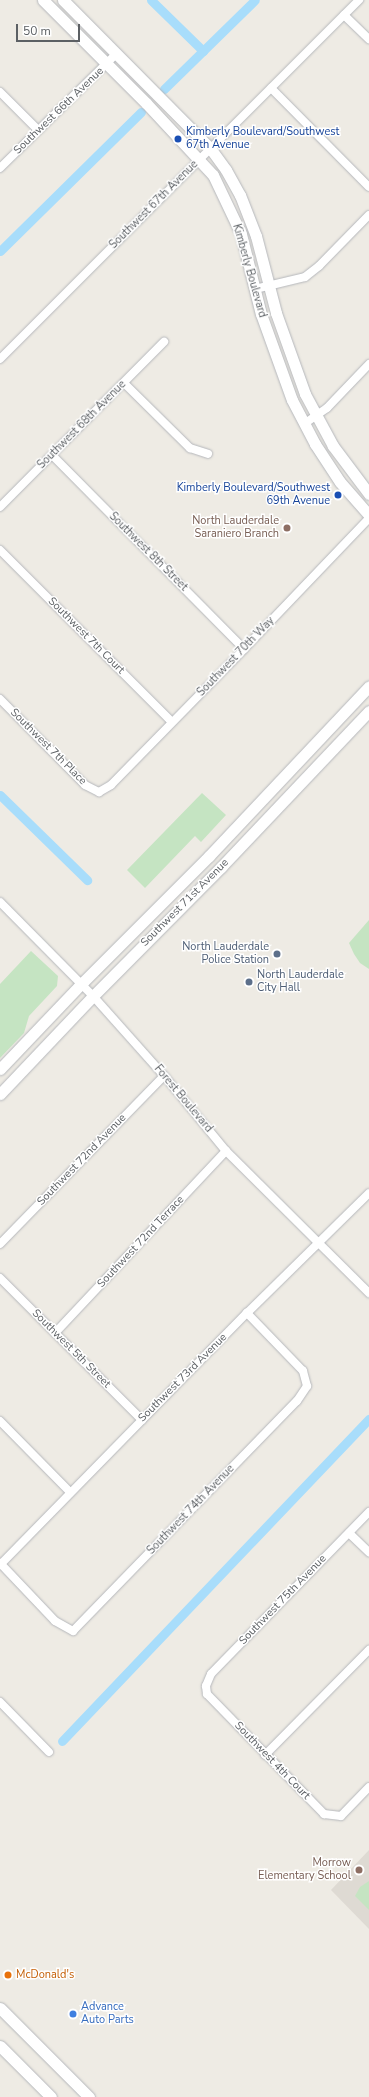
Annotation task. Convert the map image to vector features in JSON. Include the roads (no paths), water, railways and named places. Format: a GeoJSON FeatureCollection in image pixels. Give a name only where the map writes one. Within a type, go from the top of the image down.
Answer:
{"type":"FeatureCollection","features":[{"type":"Feature","properties":{"kind":"main road","name":"Kimberly Boulevard"},"geometry":{"type":"LineString","coordinates":[[43,0],[200,158],[213,175],[241,234],[255,289],[276,357],[292,400],[304,424],[340,482],[369,515]]}},
{"type":"Feature","properties":{"kind":"main road","name":"Kimberly Boulevard"},"geometry":{"type":"LineString","coordinates":[[63,0],[210,148],[226,170],[240,195],[256,236],[268,287],[289,352],[315,416],[333,446],[369,494]]}},
{"type":"Feature","properties":{"kind":"main road","name":"Southwest 71st Avenue"},"geometry":{"type":"LineString","coordinates":[[0,1068],[81,984],[209,856],[369,686]]}},
{"type":"Feature","properties":{"kind":"main road","name":"Southwest 71st Avenue"},"geometry":{"type":"LineString","coordinates":[[0,1094],[93,996],[222,868],[369,711]]}},
{"type":"Feature","properties":{"kind":"main road"},"geometry":{"type":"LineString","coordinates":[[0,2008],[89,2097]]}},
{"type":"Feature","properties":{"kind":"main road"},"geometry":{"type":"LineString","coordinates":[[0,2046],[51,2097]]}},
{"type":"Feature","properties":{"kind":"street","name":"Southwest 67th Avenue"},"geometry":{"type":"LineString","coordinates":[[0,359],[359,0]]}},
{"type":"Feature","properties":{"kind":"street"},"geometry":{"type":"LineString","coordinates":[[344,15],[369,39]]}},
{"type":"Feature","properties":{"kind":"street","name":"Southwest 66th Avenue"},"geometry":{"type":"LineString","coordinates":[[0,168],[117,53]]}},
{"type":"Feature","properties":{"kind":"street"},"geometry":{"type":"LineString","coordinates":[[271,88],[369,187]]}},
{"type":"Feature","properties":{"kind":"street"},"geometry":{"type":"LineString","coordinates":[[0,92],[38,130]]}},
{"type":"Feature","properties":{"kind":"street"},"geometry":{"type":"LineString","coordinates":[[255,289],[305,277],[319,266],[369,214]]}},
{"type":"Feature","properties":{"kind":"street","name":"Southwest 68th Avenue"},"geometry":{"type":"LineString","coordinates":[[0,507],[164,342]]}},
{"type":"Feature","properties":{"kind":"street"},"geometry":{"type":"LineString","coordinates":[[304,424],[327,408],[369,364]]}},
{"type":"Feature","properties":{"kind":"street"},"geometry":{"type":"LineString","coordinates":[[124,383],[190,448],[208,454]]}},
{"type":"Feature","properties":{"kind":"street","name":"Southwest 8th Street"},"geometry":{"type":"LineString","coordinates":[[52,455],[244,649]]}},
{"type":"Feature","properties":{"kind":"street","name":"Southwest 70th Way"},"geometry":{"type":"LineString","coordinates":[[99,792],[111,785],[369,518]]}},
{"type":"Feature","properties":{"kind":"street","name":"Southwest 7th Court"},"geometry":{"type":"LineString","coordinates":[[0,550],[172,722]]}},
{"type":"Feature","properties":{"kind":"street","name":"Southwest 7th Place"},"geometry":{"type":"LineString","coordinates":[[0,699],[85,785],[99,792]]}},
{"type":"Feature","properties":{"kind":"street","name":"Forest Boulevard"},"geometry":{"type":"LineString","coordinates":[[0,902],[93,996],[164,1076],[226,1151],[369,1293]]}},
{"type":"Feature","properties":{"kind":"street","name":"Southwest 72nd Avenue"},"geometry":{"type":"LineString","coordinates":[[0,1244],[164,1076]]}},
{"type":"Feature","properties":{"kind":"street","name":"Southwest 72nd Terrace"},"geometry":{"type":"LineString","coordinates":[[55,1333],[226,1151]]}},
{"type":"Feature","properties":{"kind":"street","name":"Southwest 73rd Avenue"},"geometry":{"type":"LineString","coordinates":[[0,1564],[247,1313],[320,1244],[369,1193]]}},
{"type":"Feature","properties":{"kind":"street","name":"Southwest 5th Street"},"geometry":{"type":"LineString","coordinates":[[0,1278],[142,1420]]}},
{"type":"Feature","properties":{"kind":"street","name":"Southwest 74th Avenue"},"geometry":{"type":"LineString","coordinates":[[0,1564],[55,1620],[73,1632],[297,1401],[308,1386],[303,1371],[247,1313]]}},
{"type":"Feature","properties":{"kind":"street"},"geometry":{"type":"LineString","coordinates":[[0,1421],[70,1492]]}},
{"type":"Feature","properties":{"kind":"street","name":"Southwest 75th Avenue"},"geometry":{"type":"LineString","coordinates":[[207,1694],[206,1686],[211,1674],[369,1512]]}},
{"type":"Feature","properties":{"kind":"street"},"geometry":{"type":"LineString","coordinates":[[349,1532],[369,1552]]}},
{"type":"Feature","properties":{"kind":"street"},"geometry":{"type":"LineString","coordinates":[[265,1755],[369,1650]]}},
{"type":"Feature","properties":{"kind":"street","name":"Southwest 4th Court"},"geometry":{"type":"LineString","coordinates":[[207,1694],[324,1814],[341,1816],[369,1787]]}},
{"type":"Feature","properties":{"kind":"street"},"geometry":{"type":"LineString","coordinates":[[0,1702],[50,1752]]}},
{"type":"Feature","properties":{"kind":"waterway"},"geometry":{"type":"LineString","coordinates":[[151,0],[203,51]]}},
{"type":"Feature","properties":{"kind":"waterway"},"geometry":{"type":"LineString","coordinates":[[164,89],[255,0]]}},
{"type":"Feature","properties":{"kind":"waterway"},"geometry":{"type":"LineString","coordinates":[[0,251],[141,112]]}},
{"type":"Feature","properties":{"kind":"waterway"},"geometry":{"type":"LineString","coordinates":[[0,795],[87,880]]}},
{"type":"Feature","properties":{"kind":"waterway"},"geometry":{"type":"LineString","coordinates":[[62,1741],[369,1419]]}},
{"type":"Feature","properties":{"kind":"place","name":"Kimberly Boulevard/Southwest 67th Avenue"},"geometry":{"type":"Point","coordinates":[178,139]}},
{"type":"Feature","properties":{"kind":"place","name":"Kimberly Boulevard/Southwest 69th Avenue"},"geometry":{"type":"Point","coordinates":[338,495]}},
{"type":"Feature","properties":{"kind":"place","name":"North Lauderdale Saraniero Branch"},"geometry":{"type":"Point","coordinates":[287,528]}},
{"type":"Feature","properties":{"kind":"place","name":"North Lauderdale Police Station"},"geometry":{"type":"Point","coordinates":[277,954]}},
{"type":"Feature","properties":{"kind":"place","name":"North Lauderdale City Hall"},"geometry":{"type":"Point","coordinates":[249,982]}},
{"type":"Feature","properties":{"kind":"place","name":"Morrow Elementary School"},"geometry":{"type":"Point","coordinates":[359,1870]}},
{"type":"Feature","properties":{"kind":"place","name":"McDonald's"},"geometry":{"type":"Point","coordinates":[8,1975]}},
{"type":"Feature","properties":{"kind":"place","name":"Advance Auto Parts"},"geometry":{"type":"Point","coordinates":[73,2014]}}]}
